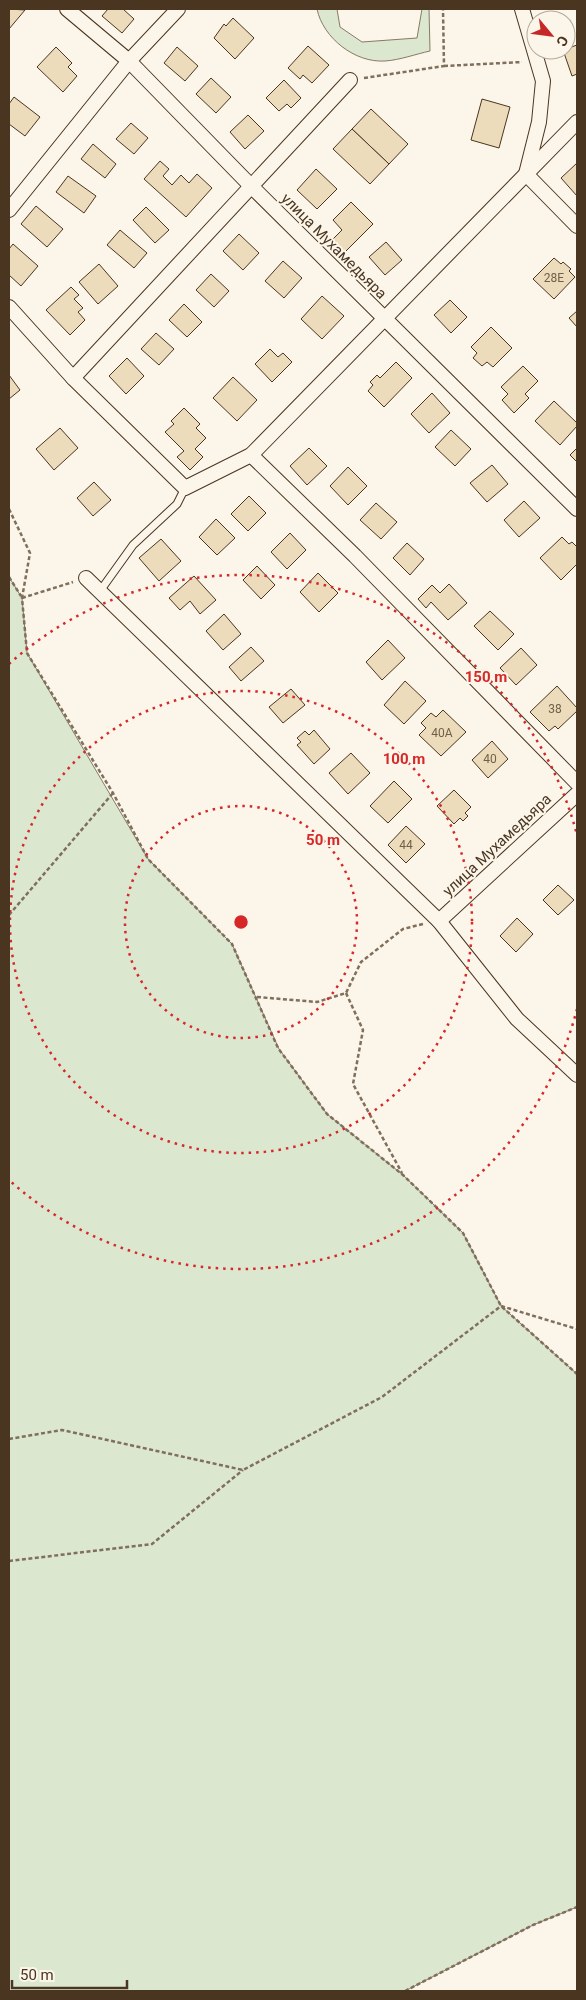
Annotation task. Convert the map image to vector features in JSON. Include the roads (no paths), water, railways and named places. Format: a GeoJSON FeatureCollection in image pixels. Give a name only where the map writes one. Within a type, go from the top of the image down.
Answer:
{"type":"FeatureCollection","features":[{"type":"Feature","properties":{"kind":"street","name":"улица Мухамедьяра"},"geometry":{"type":"LineString","coordinates":[[67,9],[129,61],[251,186],[577,509]]}},
{"type":"Feature","properties":{"kind":"street"},"geometry":{"type":"LineString","coordinates":[[9,210],[129,61],[178,9]]}},
{"type":"Feature","properties":{"kind":"street"},"geometry":{"type":"LineString","coordinates":[[522,9],[543,81],[539,122],[526,174]]}},
{"type":"Feature","properties":{"kind":"street"},"geometry":{"type":"LineString","coordinates":[[73,378],[350,80]]}},
{"type":"Feature","properties":{"kind":"street"},"geometry":{"type":"LineString","coordinates":[[9,307],[73,378],[185,488],[250,455],[577,122]]}},
{"type":"Feature","properties":{"kind":"street"},"geometry":{"type":"LineString","coordinates":[[526,174],[577,226]]}},
{"type":"Feature","properties":{"kind":"street"},"geometry":{"type":"LineString","coordinates":[[250,455],[355,556],[577,784]]}},
{"type":"Feature","properties":{"kind":"street"},"geometry":{"type":"LineString","coordinates":[[86,578],[440,921],[517,1019],[577,1074]]}},
{"type":"Feature","properties":{"kind":"street","name":"улица Мухамедьяра"},"geometry":{"type":"LineString","coordinates":[[440,921],[577,794]]}},
{"type":"Feature","properties":{"kind":"lane"},"geometry":{"type":"LineString","coordinates":[[100,591],[133,545],[177,504],[185,488]]}}]}
